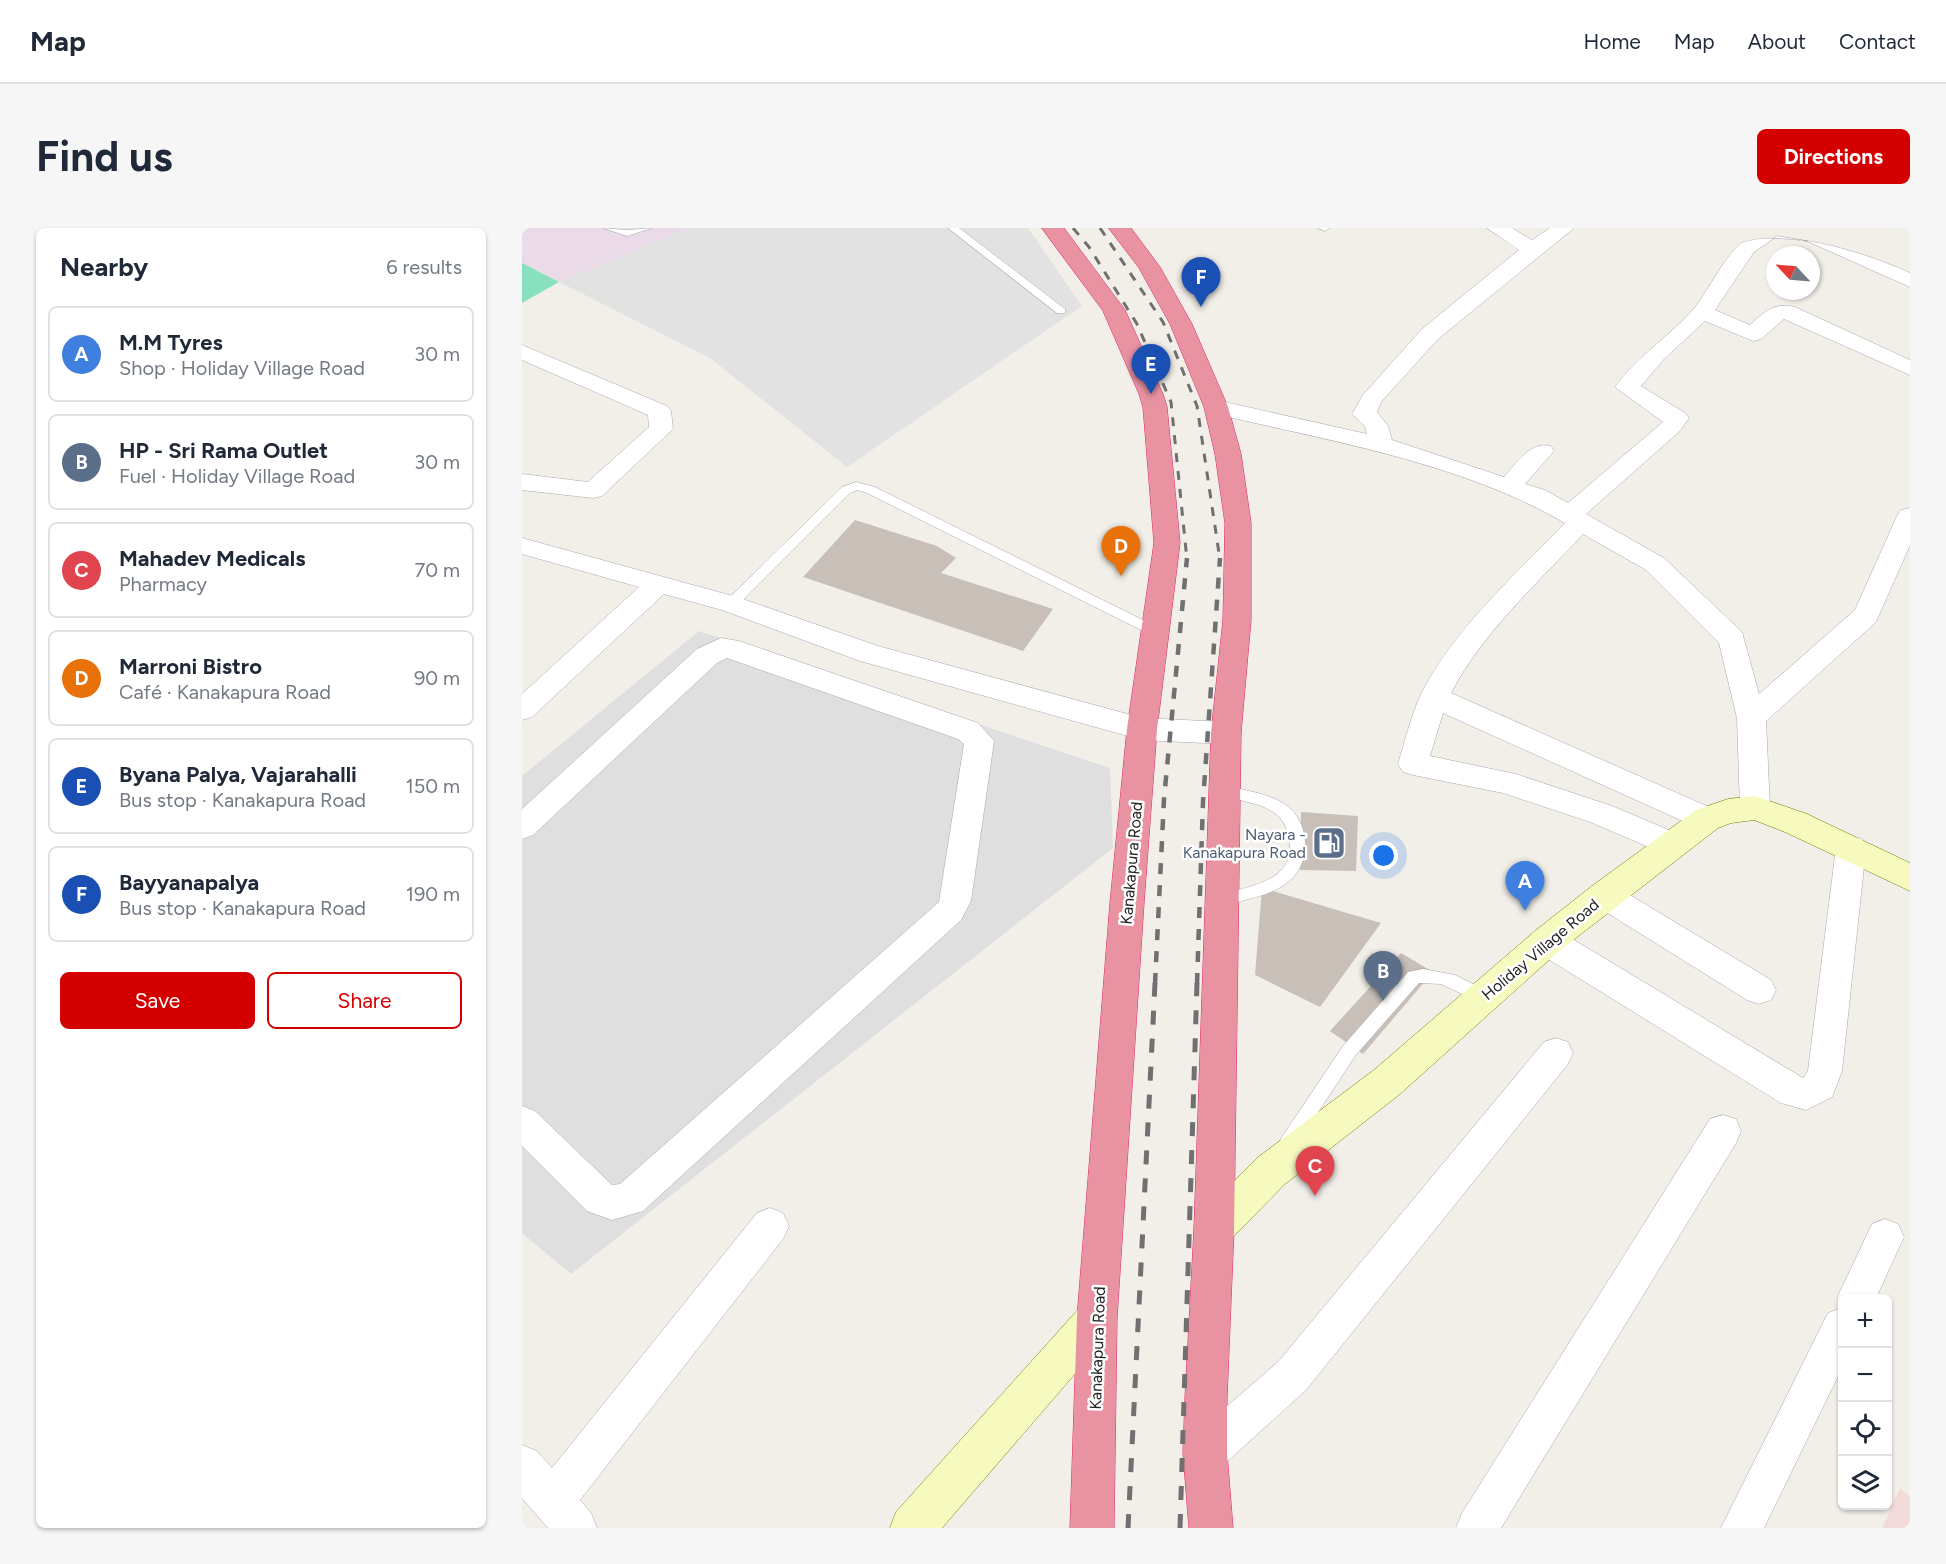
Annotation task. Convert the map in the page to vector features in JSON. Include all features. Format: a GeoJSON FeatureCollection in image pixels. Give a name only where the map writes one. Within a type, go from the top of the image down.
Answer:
{"type":"FeatureCollection","features":[{"type":"Feature","properties":{"kind":"highway","name":"Kanakapura Road"},"geometry":{"type":"LineString","coordinates":[[1053,228],[1114,310],[1155,407],[1167,543],[1142,729],[1097,1318],[1092,1528]]}},
{"type":"Feature","properties":{"kind":"highway"},"geometry":{"type":"LineString","coordinates":[[1120,228],[1149,267],[1181,324],[1216,407],[1228,454],[1238,523],[1237,620],[1226,733],[1214,1229],[1205,1453],[1211,1528]]}},
{"type":"Feature","properties":{"kind":"street"},"geometry":{"type":"LineString","coordinates":[[1497,228],[1533,249]]}},
{"type":"Feature","properties":{"kind":"street"},"geometry":{"type":"LineString","coordinates":[[1380,444],[1380,433],[1373,419],[1364,414],[1371,400],[1430,334],[1533,249],[1564,228]]}},
{"type":"Feature","properties":{"kind":"street"},"geometry":{"type":"LineString","coordinates":[[1672,845],[1601,814],[1505,782],[1413,764],[1434,697],[1452,664],[1480,628],[1575,518],[1672,426],[1677,418],[1627,387],[1656,354],[1702,312],[1748,248],[1773,229],[1812,236],[1910,281]]}},
{"type":"Feature","properties":{"kind":"street"},"geometry":{"type":"LineString","coordinates":[[1702,312],[1753,334],[1776,313],[1787,312],[1910,368]]}},
{"type":"Feature","properties":{"kind":"street"},"geometry":{"type":"LineString","coordinates":[[522,352],[659,411],[661,429],[593,490],[522,482]]}},
{"type":"Feature","properties":{"kind":"street"},"geometry":{"type":"LineString","coordinates":[[1216,407],[1380,444],[1536,496],[1655,564],[1732,639],[1751,718],[1755,808]]}},
{"type":"Feature","properties":{"kind":"street"},"geometry":{"type":"LineString","coordinates":[[1508,487],[1542,451]]}},
{"type":"Feature","properties":{"kind":"street"},"geometry":{"type":"LineString","coordinates":[[1751,718],[1866,615],[1910,516]]}},
{"type":"Feature","properties":{"kind":"street"},"geometry":{"type":"LineString","coordinates":[[525,550],[731,604],[878,656],[1142,729],[1226,733]]}},
{"type":"Feature","properties":{"kind":"street"},"geometry":{"type":"LineString","coordinates":[[522,710],[659,584]]}},
{"type":"Feature","properties":{"kind":"street"},"geometry":{"type":"LineString","coordinates":[[522,827],[714,651],[729,648],[968,731],[979,741],[955,901],[950,910],[630,1199],[612,1203],[600,1199],[522,1122]]}},
{"type":"Feature","properties":{"kind":"street"},"geometry":{"type":"LineString","coordinates":[[852,690],[878,656]]}},
{"type":"Feature","properties":{"kind":"street"},"geometry":{"type":"LineString","coordinates":[[1434,697],[1707,819]]}},
{"type":"Feature","properties":{"kind":"street","name":"Holiday Village Road"},"geometry":{"type":"LineString","coordinates":[[1214,1229],[1270,1171],[1387,1082],[1547,941],[1604,895],[1707,819],[1728,811],[1755,808],[1796,823],[1910,878]]}},
{"type":"Feature","properties":{"kind":"street"},"geometry":{"type":"LineString","coordinates":[[1547,941],[1793,1092],[1806,1094],[1820,1086],[1825,1071],[1851,848]]}},
{"type":"Feature","properties":{"kind":"street"},"geometry":{"type":"LineString","coordinates":[[1604,895],[1759,990]]}},
{"type":"Feature","properties":{"kind":"street"},"geometry":{"type":"LineString","coordinates":[[1205,1453],[1292,1376],[1556,1053]]}},
{"type":"Feature","properties":{"kind":"street"},"geometry":{"type":"LineString","coordinates":[[1477,1528],[1723,1131]]}},
{"type":"Feature","properties":{"kind":"street"},"geometry":{"type":"LineString","coordinates":[[522,1466],[564,1514],[770,1226]]}},
{"type":"Feature","properties":{"kind":"street"},"geometry":{"type":"LineString","coordinates":[[1858,1294],[1885,1237]]}},
{"type":"Feature","properties":{"kind":"street"},"geometry":{"type":"LineString","coordinates":[[912,1528],[1097,1318]]}},
{"type":"Feature","properties":{"kind":"street"},"geometry":{"type":"LineString","coordinates":[[1742,1528],[1838,1335]]}},
{"type":"Feature","properties":{"kind":"lane"},"geometry":{"type":"LineString","coordinates":[[608,228],[627,233],[647,228]]}},
{"type":"Feature","properties":{"kind":"lane"},"geometry":{"type":"LineString","coordinates":[[953,228],[1061,311]]}},
{"type":"Feature","properties":{"kind":"lane"},"geometry":{"type":"LineString","coordinates":[[731,604],[846,490],[856,486],[871,490],[1156,632]]}},
{"type":"Feature","properties":{"kind":"lane"},"geometry":{"type":"LineString","coordinates":[[1222,900],[1276,882],[1290,871],[1298,854],[1298,829],[1290,815],[1273,805],[1225,791]]}},
{"type":"Feature","properties":{"kind":"lane"},"geometry":{"type":"LineString","coordinates":[[1270,1171],[1349,1051],[1414,977],[1427,974],[1440,975],[1483,997]]}},
{"type":"Feature","properties":{"kind":"shaded area"},"geometry":{"type":"Polygon","coordinates":[[[522,228],[690,228],[559,282],[522,263],[522,228]]]}},
{"type":"Feature","properties":{"kind":"shaded area"},"geometry":{"type":"Polygon","coordinates":[[[690,228],[1028,228],[1082,306],[847,467],[710,358],[559,282],[690,228]]]}},
{"type":"Feature","properties":{"kind":"shaded area"},"geometry":{"type":"Polygon","coordinates":[[[699,631],[1110,768],[1113,848],[571,1274],[522,1233],[522,776],[699,631]]]}},
{"type":"Feature","properties":{"kind":"shaded area"},"geometry":{"type":"Polygon","coordinates":[[[1900,1488],[1910,1497],[1910,1528],[1882,1528],[1900,1488]]]}},
{"type":"Feature","properties":{"kind":"green space"},"geometry":{"type":"Polygon","coordinates":[[[522,263],[559,282],[522,303],[522,263]]]}},
{"type":"Feature","properties":{"kind":"building"},"geometry":{"type":"Polygon","coordinates":[[[855,520],[937,546],[956,558],[941,573],[1053,609],[1023,651],[803,577],[855,520]]]}},
{"type":"Feature","properties":{"kind":"building","name":"Nayara - Kanakapura Road"},"geometry":{"type":"Polygon","coordinates":[[[1301,812],[1358,816],[1356,871],[1300,870],[1301,812]]]}},
{"type":"Feature","properties":{"kind":"building"},"geometry":{"type":"Polygon","coordinates":[[[1262,888],[1381,923],[1320,1007],[1255,975],[1262,888]]]}},
{"type":"Feature","properties":{"kind":"building"},"geometry":{"type":"Polygon","coordinates":[[[1401,953],[1433,972],[1363,1054],[1330,1031],[1401,953]]]}},
{"type":"Feature","properties":{"kind":"railway"},"geometry":{"type":"LineString","coordinates":[[1073,228],[1089,247],[1137,324],[1171,402],[1187,559]]}},
{"type":"Feature","properties":{"kind":"railway"},"geometry":{"type":"LineString","coordinates":[[1100,228],[1163,322],[1197,406],[1220,559]]}},
{"type":"Feature","properties":{"kind":"railway"},"geometry":{"type":"LineString","coordinates":[[1155,984],[1164,799],[1187,559]]}},
{"type":"Feature","properties":{"kind":"railway"},"geometry":{"type":"LineString","coordinates":[[1197,984],[1203,802],[1220,559]]}},
{"type":"Feature","properties":{"kind":"railway"},"geometry":{"type":"LineString","coordinates":[[1128,1528],[1155,983]]}},
{"type":"Feature","properties":{"kind":"railway"},"geometry":{"type":"LineString","coordinates":[[1180,1528],[1197,983]]}},
{"type":"Feature","properties":{"kind":"place","name":"Bayyanapalya"},"geometry":{"type":"Point","coordinates":[1201,307]}},
{"type":"Feature","properties":{"kind":"place","name":"Byana Palya, Vajarahalli"},"geometry":{"type":"Point","coordinates":[1151,394]}},
{"type":"Feature","properties":{"kind":"place","name":"Marroni Bistro"},"geometry":{"type":"Point","coordinates":[1121,576]}},
{"type":"Feature","properties":{"kind":"place","name":"Nayara - Kanakapura Road"},"geometry":{"type":"Point","coordinates":[1329,843]}},
{"type":"Feature","properties":{"kind":"place","name":"M.M Tyres"},"geometry":{"type":"Point","coordinates":[1525,911]}},
{"type":"Feature","properties":{"kind":"place","name":"HP - Sri Rama Outlet"},"geometry":{"type":"Point","coordinates":[1383,1001]}},
{"type":"Feature","properties":{"kind":"place","name":"Mahadev Medicals"},"geometry":{"type":"Point","coordinates":[1315,1196]}}]}
